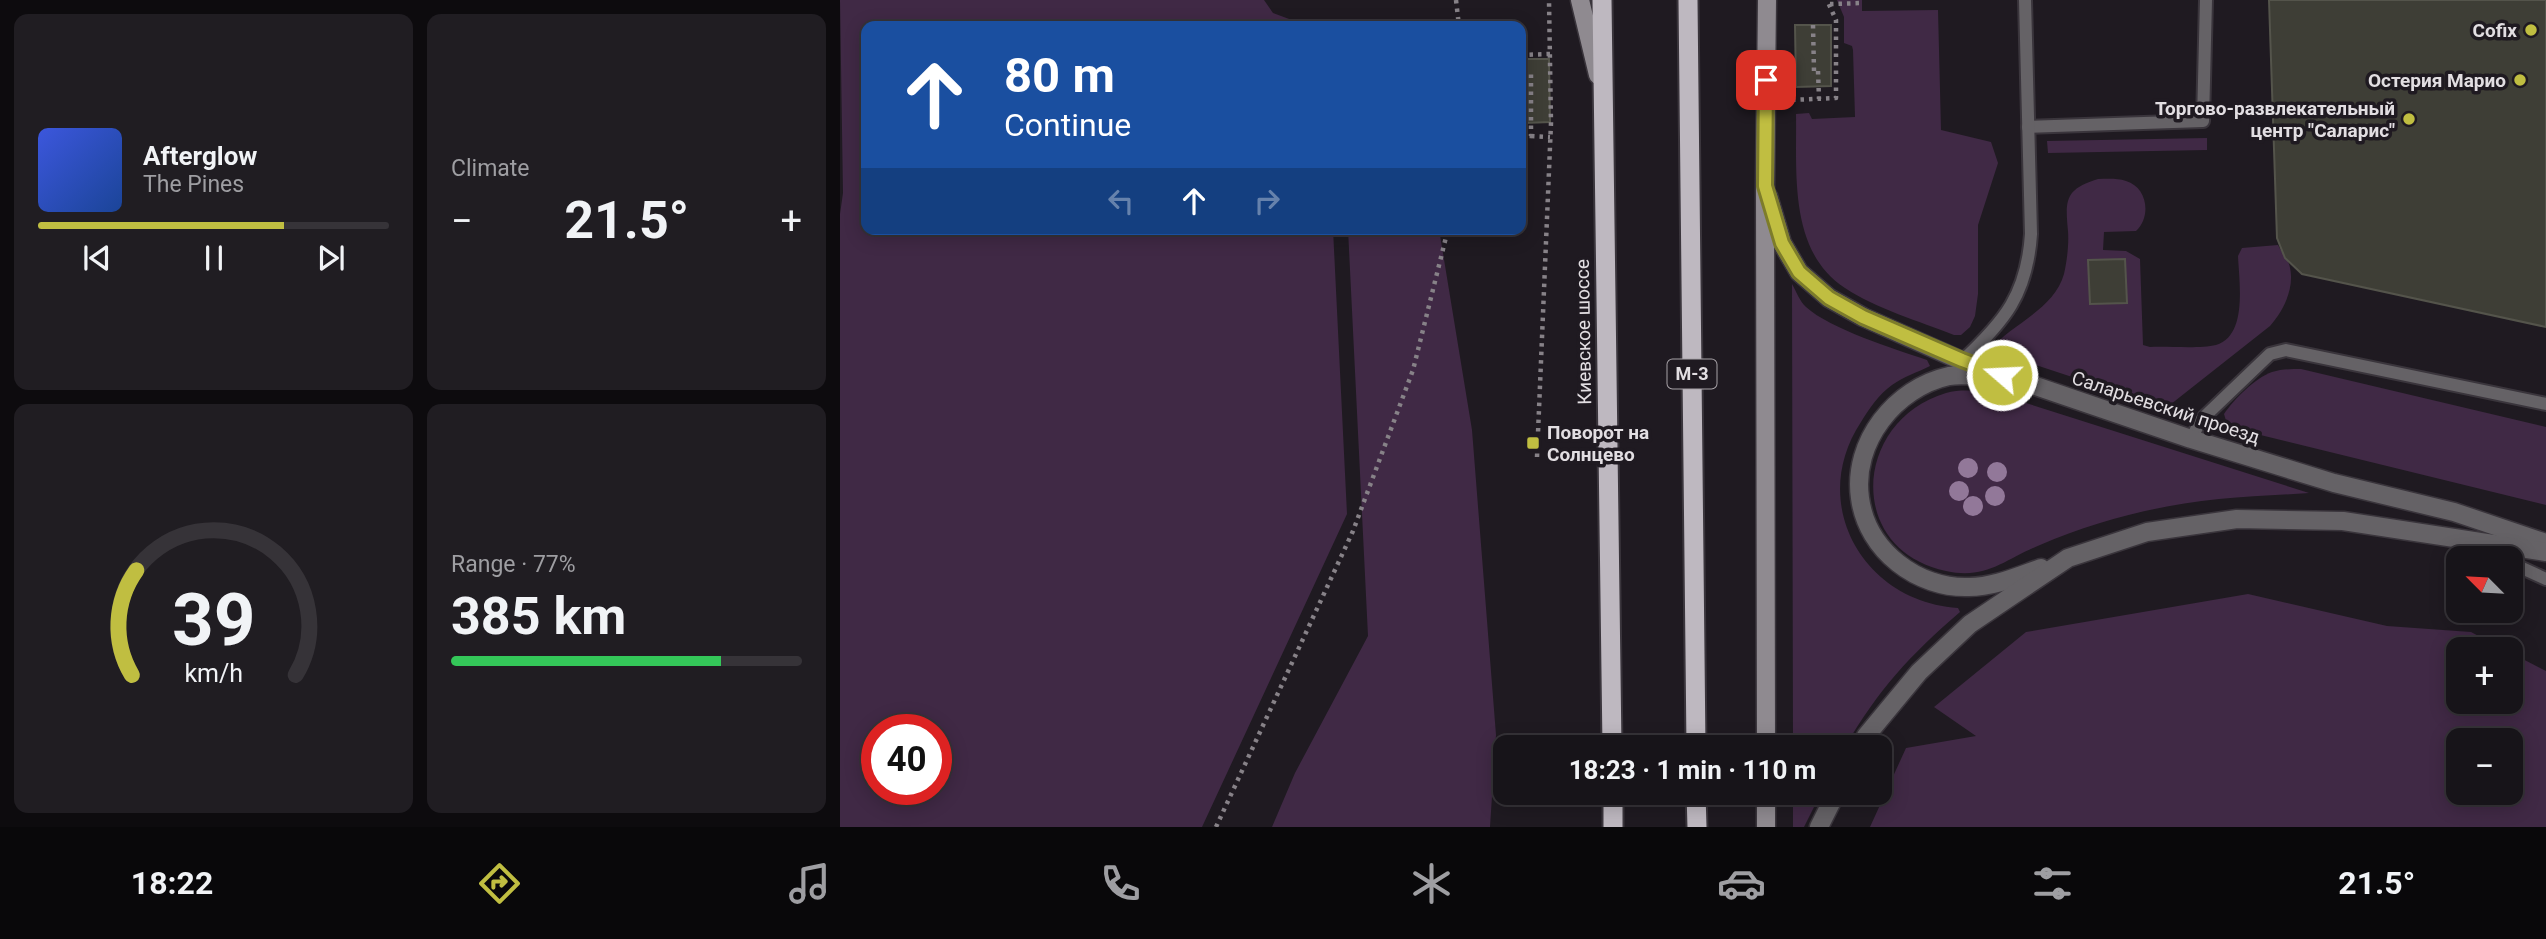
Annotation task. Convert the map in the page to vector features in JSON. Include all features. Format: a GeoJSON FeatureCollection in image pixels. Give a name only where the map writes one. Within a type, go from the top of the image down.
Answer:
{"type":"FeatureCollection","features":[{"type":"Feature","properties":{"kind":"highway","name":"Киевское шоссе"},"geometry":{"type":"LineString","coordinates":[[1602,0],[1612,735]]}},
{"type":"Feature","properties":{"kind":"highway","name":"М-3"},"geometry":{"type":"LineString","coordinates":[[1688,0],[1696,735]]}},
{"type":"Feature","properties":{"kind":"highway"},"geometry":{"type":"LineString","coordinates":[[1613,805],[1614,827]]}},
{"type":"Feature","properties":{"kind":"highway"},"geometry":{"type":"LineString","coordinates":[[1696,805],[1697,827]]}},
{"type":"Feature","properties":{"kind":"main road"},"geometry":{"type":"LineString","coordinates":[[1580,0],[1598,74],[1602,106]]}},
{"type":"Feature","properties":{"kind":"main road"},"geometry":{"type":"LineString","coordinates":[[1766,0],[1766,735]]}},
{"type":"Feature","properties":{"kind":"main road"},"geometry":{"type":"LineString","coordinates":[[1766,805],[1766,827]]}},
{"type":"Feature","properties":{"kind":"street","name":"Саларьевский проезд"},"geometry":{"type":"LineString","coordinates":[[1765,186],[1782,243],[1799,272],[1829,298],[1863,317],[1962,360],[2191,439],[2333,483],[2454,512],[2546,543]]}},
{"type":"Feature","properties":{"kind":"street"},"geometry":{"type":"LineString","coordinates":[[2043,389],[1990,376],[1951,376],[1917,387],[1894,403],[1874,432],[1861,465],[1860,498],[1868,527],[1886,553],[1908,571],[1936,584],[1970,587],[2003,582],[2147,532],[2237,519],[2343,521],[2546,552]]}},
{"type":"Feature","properties":{"kind":"street"},"geometry":{"type":"LineString","coordinates":[[1868,735],[1919,672],[1970,624],[2068,558]]}},
{"type":"Feature","properties":{"kind":"street"},"geometry":{"type":"LineString","coordinates":[[1819,827],[1830,805]]}},
{"type":"Feature","properties":{"kind":"lane"},"geometry":{"type":"LineString","coordinates":[[1962,360],[1993,332],[2020,291],[2029,264],[2031,234],[2025,0]]}},
{"type":"Feature","properties":{"kind":"lane"},"geometry":{"type":"LineString","coordinates":[[2028,127],[2203,121],[2206,0]]}},
{"type":"Feature","properties":{"kind":"lane"},"geometry":{"type":"LineString","coordinates":[[2191,439],[2201,420],[2260,363],[2270,354],[2286,350],[2546,404]]}},
{"type":"Feature","properties":{"kind":"lane"},"geometry":{"type":"LineString","coordinates":[[2458,538],[2476,546]]}},
{"type":"Feature","properties":{"kind":"lane"},"geometry":{"type":"LineString","coordinates":[[2524,568],[2546,579]]}},
{"type":"Feature","properties":{"kind":"path"},"geometry":{"type":"LineString","coordinates":[[1456,0],[1458,21]]}},
{"type":"Feature","properties":{"kind":"path"},"geometry":{"type":"LineString","coordinates":[[1537,457],[1550,137],[1549,0]]}},
{"type":"Feature","properties":{"kind":"path"},"geometry":{"type":"LineString","coordinates":[[1792,100],[1836,97],[1836,20],[1828,2],[1863,3]]}},
{"type":"Feature","properties":{"kind":"path"},"geometry":{"type":"LineString","coordinates":[[1813,25],[1819,99]]}},
{"type":"Feature","properties":{"kind":"path"},"geometry":{"type":"LineString","coordinates":[[1526,55],[1550,54]]}},
{"type":"Feature","properties":{"kind":"path"},"geometry":{"type":"LineString","coordinates":[[1526,66],[1531,136]]}},
{"type":"Feature","properties":{"kind":"path"},"geometry":{"type":"LineString","coordinates":[[1526,136],[1550,137]]}},
{"type":"Feature","properties":{"kind":"path"},"geometry":{"type":"LineString","coordinates":[[1216,827],[1353,531],[1413,370],[1447,235]]}},
{"type":"Feature","properties":{"kind":"shaded area"},"geometry":{"type":"Polygon","coordinates":[[[840,0],[1264,0],[1273,13],[1295,21],[861,21],[861,235],[1333,235],[1347,514],[1202,827],[840,827],[840,214],[843,193],[840,0]]]}},
{"type":"Feature","properties":{"kind":"shaded area"},"geometry":{"type":"Polygon","coordinates":[[[1837,0],[1862,0],[1862,11],[1938,10],[1941,130],[1991,142],[1998,163],[1978,225],[1978,294],[1975,316],[1970,327],[1961,335],[1954,335],[1898,314],[1845,288],[1827,272],[1813,253],[1805,232],[1797,185],[1796,114],[1809,113],[1812,119],[1855,117],[1853,50],[1852,46],[1844,43],[1844,17],[1837,0]]]}},
{"type":"Feature","properties":{"kind":"shaded area"},"geometry":{"type":"Polygon","coordinates":[[[2207,138],[2207,150],[2048,153],[2047,141],[2207,138]]]}},
{"type":"Feature","properties":{"kind":"shaded area"},"geometry":{"type":"Polygon","coordinates":[[[2098,179],[2119,179],[2133,184],[2139,189],[2145,203],[2144,218],[2136,231],[2104,232],[2103,250],[2126,251],[2140,259],[2143,345],[2201,347],[2216,345],[2226,340],[2237,319],[2240,293],[2238,256],[2242,248],[2278,245],[2289,264],[2290,289],[2280,313],[2270,326],[2166,408],[1990,350],[2042,307],[2059,287],[2067,258],[2067,204],[2079,187],[2098,179]]]}},
{"type":"Feature","properties":{"kind":"shaded area"},"geometry":{"type":"Polygon","coordinates":[[[1348,235],[1440,235],[1472,430],[1496,735],[1493,735],[1490,827],[1272,827],[1295,773],[1368,636],[1348,235]]]}},
{"type":"Feature","properties":{"kind":"shaded area"},"geometry":{"type":"Polygon","coordinates":[[[1792,284],[1804,305],[1831,323],[1863,338],[1927,360],[1930,366],[1887,389],[1861,422],[1846,453],[1840,485],[1843,515],[1854,544],[1872,568],[1896,588],[1925,602],[1958,608],[1960,612],[1896,674],[1853,735],[1793,735],[1792,284]]]}},
{"type":"Feature","properties":{"kind":"shaded area"},"geometry":{"type":"Polygon","coordinates":[[[2301,369],[2546,427],[2546,505],[2232,428],[2227,424],[2224,414],[2252,384],[2272,372],[2301,369]]]}},
{"type":"Feature","properties":{"kind":"shaded area"},"geometry":{"type":"Polygon","coordinates":[[[1988,391],[2309,493],[2219,499],[2150,510],[2061,536],[1985,570],[1973,573],[1946,571],[1913,558],[1890,538],[1877,512],[1873,484],[1879,455],[1893,429],[1915,407],[1946,393],[1988,391]]]}},
{"type":"Feature","properties":{"kind":"shaded area"},"geometry":{"type":"Polygon","coordinates":[[[2248,594],[2387,626],[2471,632],[2480,637],[2446,637],[2446,714],[2523,714],[2523,659],[2546,671],[2546,827],[1870,827],[1880,805],[1892,805],[1892,779],[1906,748],[1976,736],[1934,707],[2026,632],[2248,594]]]}},
{"type":"Feature","properties":{"kind":"shaded area"},"geometry":{"type":"Polygon","coordinates":[[[1793,805],[1815,805],[1804,827],[1793,827],[1793,805]]]}},
{"type":"Feature","properties":{"kind":"building","name":"Торгово-развлекательный центр \"Саларис\""},"geometry":{"type":"Polygon","coordinates":[[[2269,0],[2546,0],[2546,327],[2302,274],[2285,258],[2277,238],[2269,0]]]}},
{"type":"Feature","properties":{"kind":"building"},"geometry":{"type":"Polygon","coordinates":[[[1795,25],[1831,25],[1831,86],[1796,87],[1795,25]]]}},
{"type":"Feature","properties":{"kind":"building"},"geometry":{"type":"Polygon","coordinates":[[[1526,59],[1549,59],[1550,122],[1526,123],[1526,59]]]}},
{"type":"Feature","properties":{"kind":"building"},"geometry":{"type":"Polygon","coordinates":[[[2125,259],[2127,303],[2090,304],[2088,260],[2125,259]]]}},
{"type":"Feature","properties":{"kind":"place","name":"Cofix"},"geometry":{"type":"Point","coordinates":[2531,30]}},
{"type":"Feature","properties":{"kind":"place","name":"Остерия Марио"},"geometry":{"type":"Point","coordinates":[2520,80]}},
{"type":"Feature","properties":{"kind":"place","name":"Торгово-развлекательный центр \"Саларис\""},"geometry":{"type":"Point","coordinates":[2409,119]}},
{"type":"Feature","properties":{"kind":"place","name":"Поворот на Солнцево"},"geometry":{"type":"Point","coordinates":[1533,443]}},
{"type":"Feature","properties":{"kind":"route"},"geometry":{"type":"LineString","coordinates":[[1766,80],[1765,186],[1782,243],[1799,272],[1829,298],[1863,317],[2002,375]]}}]}
